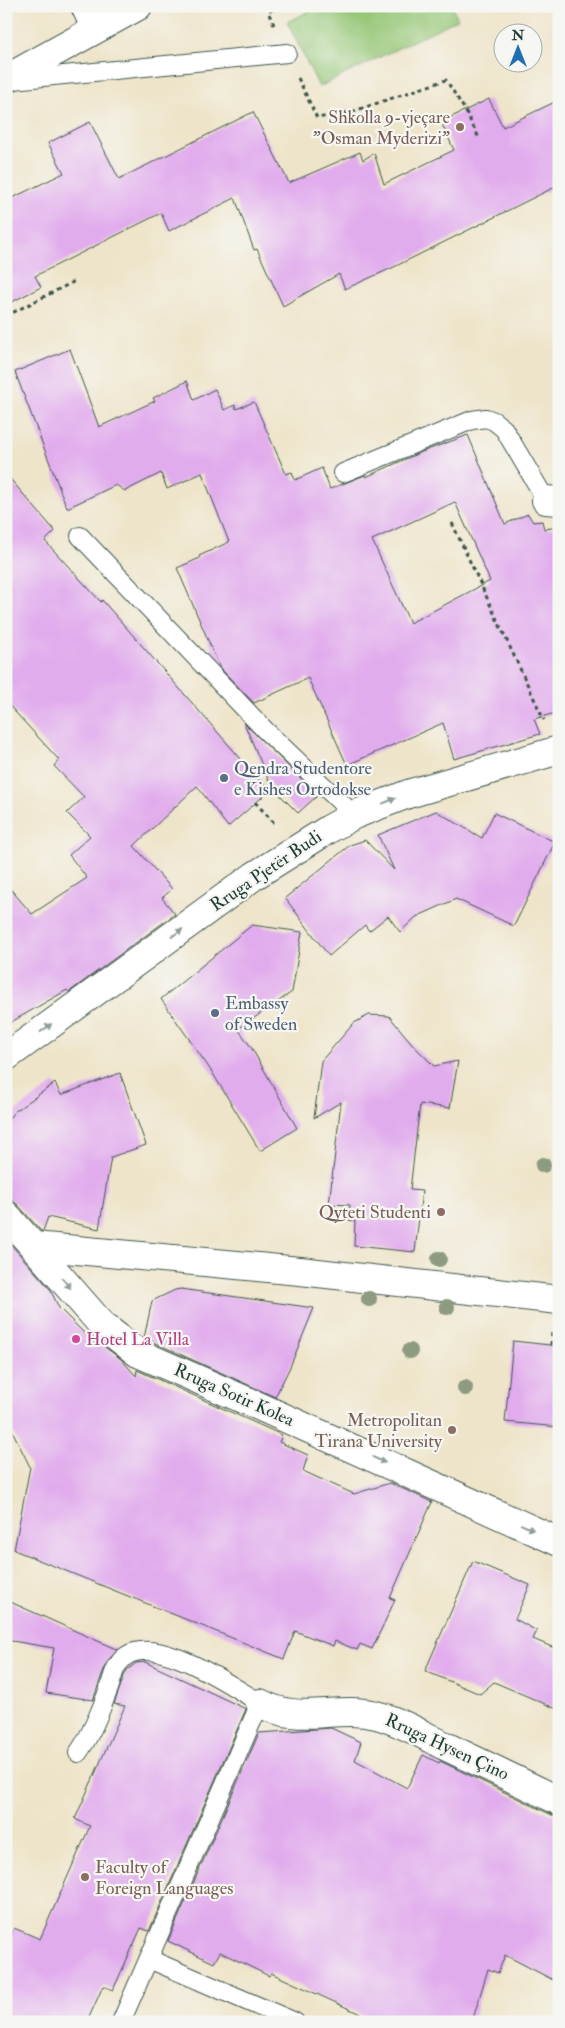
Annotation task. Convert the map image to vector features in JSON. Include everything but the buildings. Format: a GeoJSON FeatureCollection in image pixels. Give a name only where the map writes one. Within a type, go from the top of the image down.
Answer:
{"type":"FeatureCollection","features":[{"type":"Feature","properties":{"kind":"street"},"geometry":{"type":"LineString","coordinates":[[6,80],[90,18],[138,6]]}},
{"type":"Feature","properties":{"kind":"street","name":"Rruga Pjetër Budi"},"geometry":{"type":"LineString","coordinates":[[6,1057],[268,866],[354,815],[408,794],[559,750]]}},
{"type":"Feature","properties":{"kind":"street","name":"Rruga Sotir Kolea"},"geometry":{"type":"LineString","coordinates":[[6,1215],[103,1326],[138,1353],[559,1542]]}},
{"type":"Feature","properties":{"kind":"street"},"geometry":{"type":"LineString","coordinates":[[34,1246],[300,1271],[559,1300]]}},
{"type":"Feature","properties":{"kind":"street","name":"Rruga Hysen Çino"},"geometry":{"type":"LineString","coordinates":[[260,1703],[294,1715],[350,1712],[377,1715],[402,1725],[559,1801]]}},
{"type":"Feature","properties":{"kind":"lane"},"geometry":{"type":"LineString","coordinates":[[6,80],[287,53]]}},
{"type":"Feature","properties":{"kind":"lane"},"geometry":{"type":"LineString","coordinates":[[343,473],[461,424],[486,418],[494,421],[504,429],[552,500]]}},
{"type":"Feature","properties":{"kind":"lane"},"geometry":{"type":"LineString","coordinates":[[80,536],[265,730],[354,815]]}},
{"type":"Feature","properties":{"kind":"lane","name":"Rruga Hysen Çino"},"geometry":{"type":"LineString","coordinates":[[78,1753],[103,1704],[118,1664],[135,1652],[156,1651],[194,1664],[260,1703]]}},
{"type":"Feature","properties":{"kind":"lane"},"geometry":{"type":"LineString","coordinates":[[122,2022],[260,1703]]}},
{"type":"Feature","properties":{"kind":"lane"},"geometry":{"type":"LineString","coordinates":[[149,1959],[294,2022]]}},
{"type":"Feature","properties":{"kind":"path"},"geometry":{"type":"LineString","coordinates":[[351,112],[446,80],[480,138]]}},
{"type":"Feature","properties":{"kind":"path"},"geometry":{"type":"LineString","coordinates":[[6,316],[77,280]]}},
{"type":"Feature","properties":{"kind":"path"},"geometry":{"type":"LineString","coordinates":[[452,523],[540,712]]}},
{"type":"Feature","properties":{"kind":"green space"},"geometry":{"type":"Polygon","coordinates":[[[320,6],[452,6],[458,19],[319,87],[287,22],[320,6]]]}},
{"type":"Feature","properties":{"kind":"place","name":"Shkolla 9-vjeçare \"Osman Myderizi\""},"geometry":{"type":"Point","coordinates":[460,127]}},
{"type":"Feature","properties":{"kind":"place","name":"Qendra Studentore e Kishes Ortodokse"},"geometry":{"type":"Point","coordinates":[224,778]}},
{"type":"Feature","properties":{"kind":"place","name":"Embassy of Sweden"},"geometry":{"type":"Point","coordinates":[215,1013]}},
{"type":"Feature","properties":{"kind":"place","name":"Qyteti Studenti"},"geometry":{"type":"Point","coordinates":[441,1212]}},
{"type":"Feature","properties":{"kind":"place","name":"Hotel La Villa"},"geometry":{"type":"Point","coordinates":[76,1339]}},
{"type":"Feature","properties":{"kind":"place","name":"Metropolitan Tirana University"},"geometry":{"type":"Point","coordinates":[452,1430]}},
{"type":"Feature","properties":{"kind":"place","name":"Faculty of Foreign Languages"},"geometry":{"type":"Point","coordinates":[85,1877]}}]}
